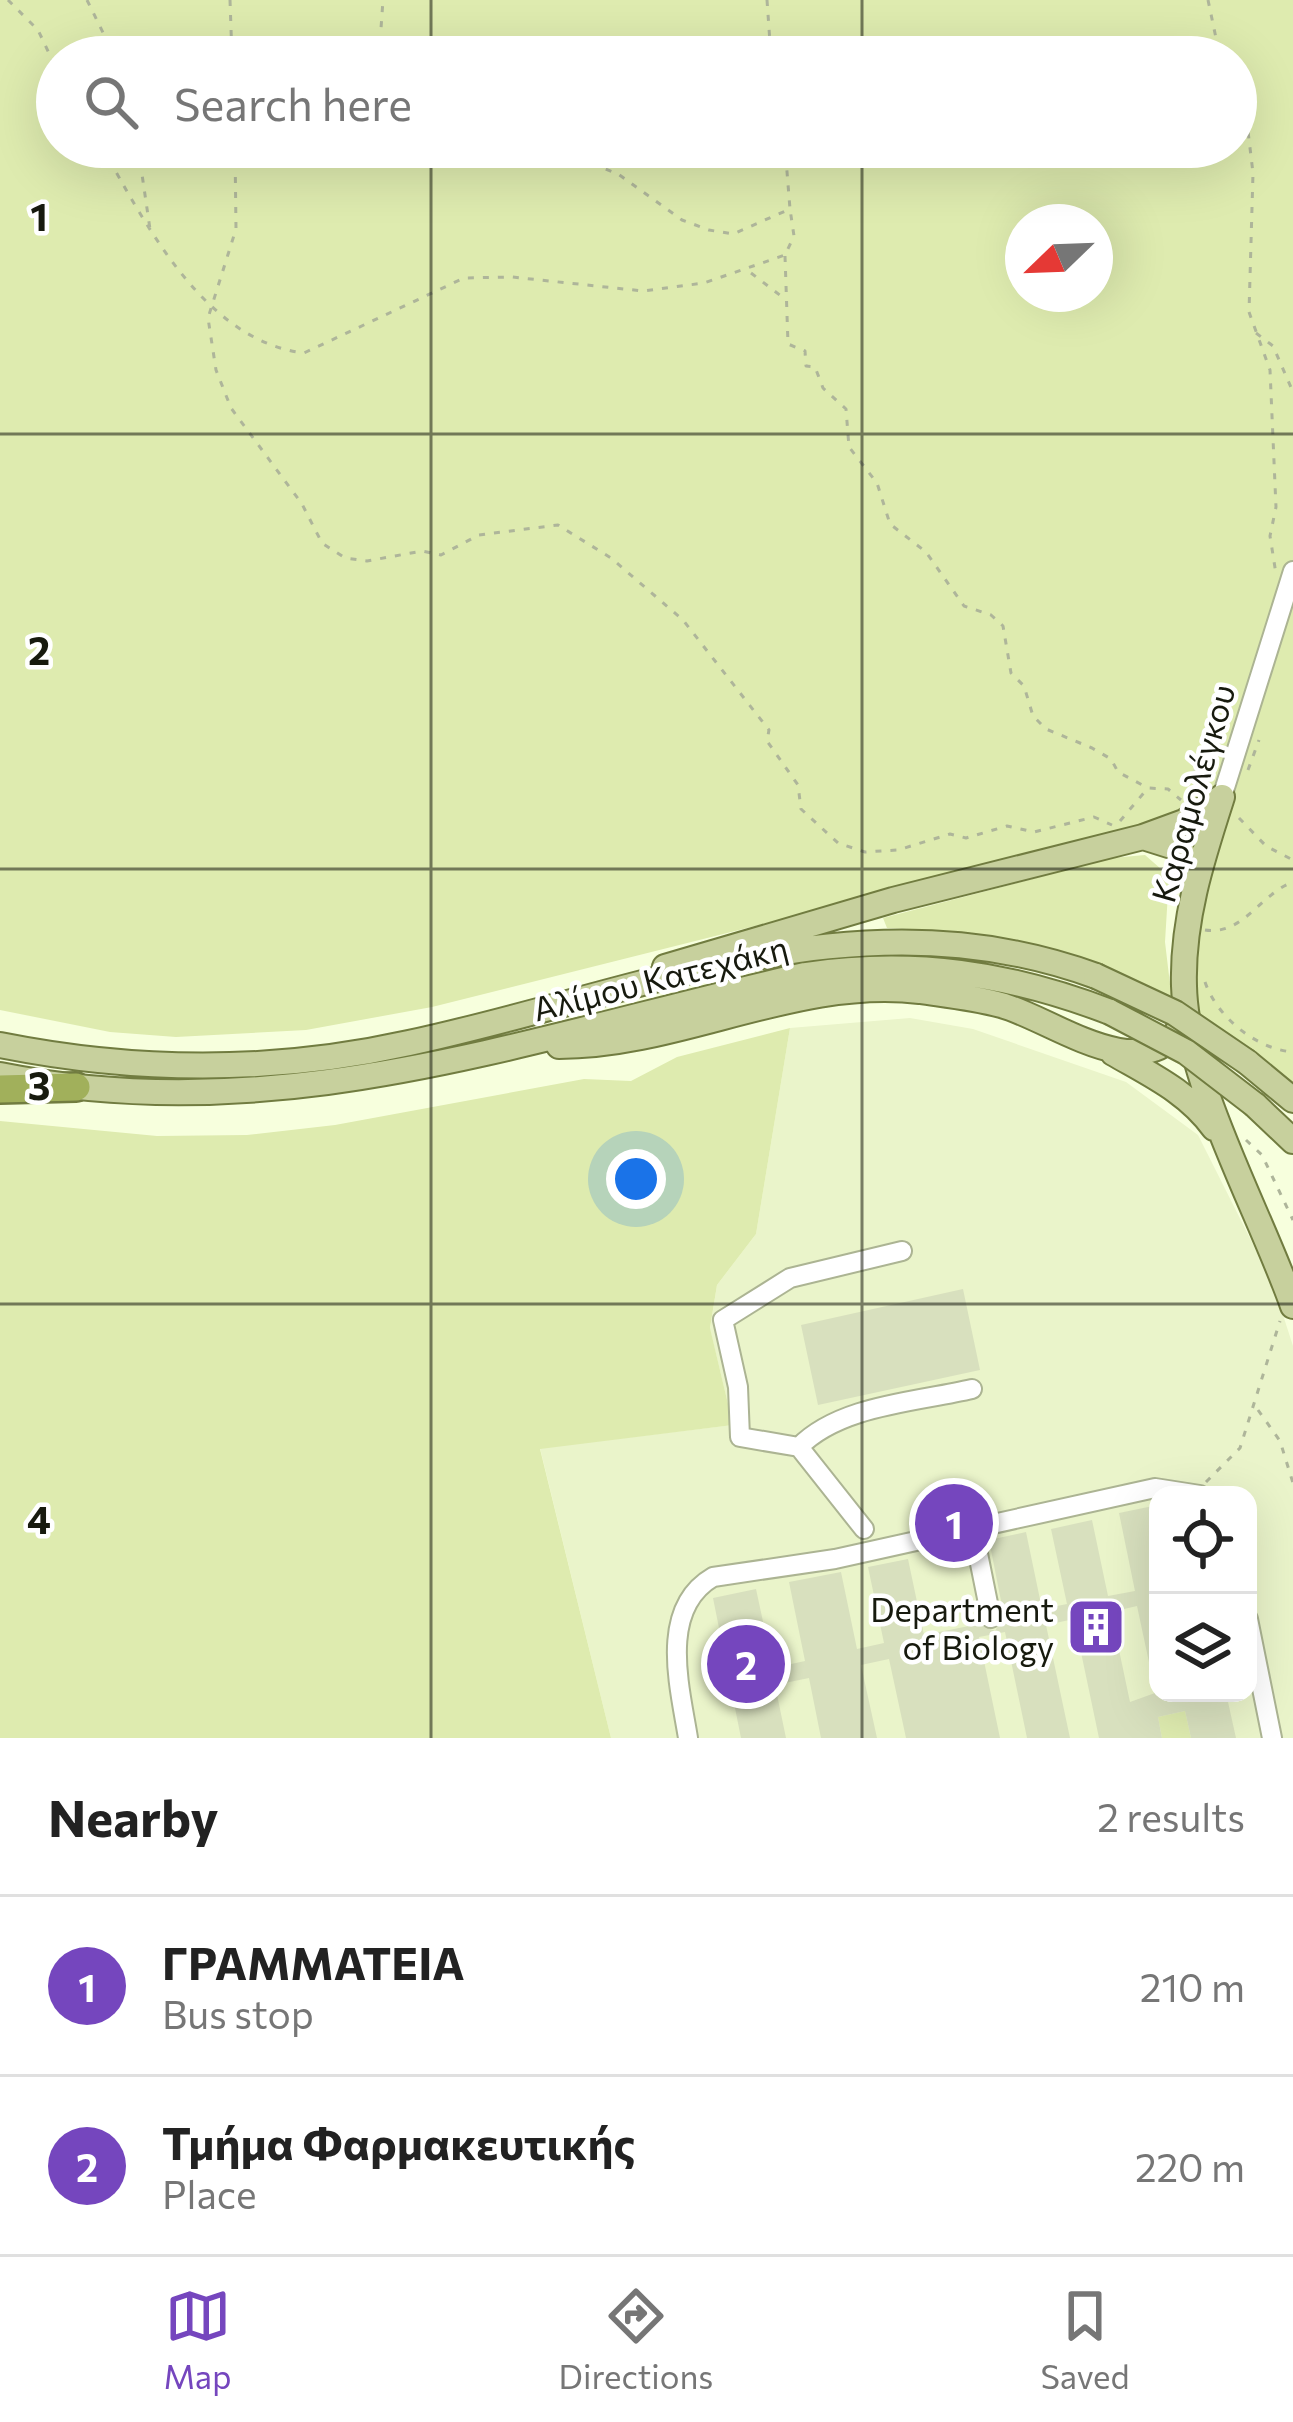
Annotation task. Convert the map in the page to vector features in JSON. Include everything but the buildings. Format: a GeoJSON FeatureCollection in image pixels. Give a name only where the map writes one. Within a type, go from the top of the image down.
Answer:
{"type":"FeatureCollection","features":[{"type":"Feature","properties":{"kind":"highway"},"geometry":{"type":"LineString","coordinates":[[0,1089],[76,1087]]}},
{"type":"Feature","properties":{"kind":"main road"},"geometry":{"type":"LineString","coordinates":[[597,997],[691,956],[1143,837],[1226,806]]}},
{"type":"Feature","properties":{"kind":"main road","name":"Καραμολέγκου"},"geometry":{"type":"LineString","coordinates":[[1226,806],[1196,879],[1186,936],[1186,1016],[1200,1069],[1287,1314]]}},
{"type":"Feature","properties":{"kind":"main road"},"geometry":{"type":"LineString","coordinates":[[1143,837],[1181,848],[1196,879]]}},
{"type":"Feature","properties":{"kind":"main road","name":"Αλίμου Κατεχάκη"},"geometry":{"type":"LineString","coordinates":[[0,1046],[162,1066],[253,1065],[405,1044],[741,960],[857,940],[979,944],[1096,976],[1175,1012],[1293,1100]]}},
{"type":"Feature","properties":{"kind":"main road","name":"Αλίμου Κατεχάκη"},"geometry":{"type":"LineString","coordinates":[[0,1075],[164,1095],[252,1093],[397,1075],[761,985],[861,968],[932,968],[1003,977],[1110,1012],[1186,1052],[1293,1141]]}},
{"type":"Feature","properties":{"kind":"main road"},"geometry":{"type":"LineString","coordinates":[[520,1046],[599,1046],[789,1001],[890,988],[1004,1006],[1130,1053],[1162,1046],[1186,1016]]}},
{"type":"Feature","properties":{"kind":"main road"},"geometry":{"type":"LineString","coordinates":[[1096,1043],[1199,1107],[1234,1155]]}},
{"type":"Feature","properties":{"kind":"street","name":"Καραμολέγκου"},"geometry":{"type":"LineString","coordinates":[[1226,806],[1291,578]]}},
{"type":"Feature","properties":{"kind":"street"},"geometry":{"type":"LineString","coordinates":[[864,1528],[799,1447],[740,1437],[739,1387],[723,1320],[790,1278],[902,1251]]}},
{"type":"Feature","properties":{"kind":"street"},"geometry":{"type":"LineString","coordinates":[[799,1447],[817,1429],[844,1419],[972,1389]]}},
{"type":"Feature","properties":{"kind":"street"},"geometry":{"type":"LineString","coordinates":[[688,1738],[676,1654],[690,1600],[704,1582],[720,1575],[835,1559],[1149,1489]]}},
{"type":"Feature","properties":{"kind":"street"},"geometry":{"type":"LineString","coordinates":[[973,1529],[991,1618]]}},
{"type":"Feature","properties":{"kind":"street"},"geometry":{"type":"LineString","coordinates":[[1257,1664],[1272,1738]]}},
{"type":"Feature","properties":{"kind":"path"},"geometry":{"type":"LineString","coordinates":[[8,0],[41,36]]}},
{"type":"Feature","properties":{"kind":"path"},"geometry":{"type":"LineString","coordinates":[[87,0],[105,36]]}},
{"type":"Feature","properties":{"kind":"path"},"geometry":{"type":"LineString","coordinates":[[230,0],[231,36]]}},
{"type":"Feature","properties":{"kind":"path"},"geometry":{"type":"LineString","coordinates":[[380,36],[383,0]]}},
{"type":"Feature","properties":{"kind":"path"},"geometry":{"type":"LineString","coordinates":[[767,0],[770,36]]}},
{"type":"Feature","properties":{"kind":"path"},"geometry":{"type":"LineString","coordinates":[[1208,0],[1216,36]]}},
{"type":"Feature","properties":{"kind":"path"},"geometry":{"type":"LineString","coordinates":[[114,168],[150,231],[212,302],[245,333],[283,350],[304,353],[464,278],[512,277],[643,291],[748,271],[785,255]]}},
{"type":"Feature","properties":{"kind":"path"},"geometry":{"type":"LineString","coordinates":[[141,168],[150,231]]}},
{"type":"Feature","properties":{"kind":"path"},"geometry":{"type":"LineString","coordinates":[[236,168],[236,229],[208,318],[216,370],[231,407],[302,504],[322,543],[344,558],[367,561],[422,551],[441,555],[479,535],[558,525],[611,558],[683,620],[769,730],[766,741],[798,785],[801,809],[838,843],[865,852],[898,850],[950,834],[967,838],[1006,826],[1034,832],[1094,817],[1112,825],[1136,807],[1148,788]]}},
{"type":"Feature","properties":{"kind":"path"},"geometry":{"type":"LineString","coordinates":[[603,168],[682,220],[709,230],[733,233],[790,209]]}},
{"type":"Feature","properties":{"kind":"path"},"geometry":{"type":"LineString","coordinates":[[787,168],[794,236],[785,255],[789,272],[782,298],[788,344],[805,352],[806,366],[815,367],[824,388],[846,409],[849,447],[877,484],[890,524],[898,533],[912,536],[964,606],[991,615],[1003,626],[1011,673],[1024,686],[1033,716],[1046,729],[1092,748],[1111,759],[1118,772],[1148,788],[1168,789],[1193,806],[1226,806],[1250,824],[1266,846],[1293,860]]}},
{"type":"Feature","properties":{"kind":"path"},"geometry":{"type":"LineString","coordinates":[[1252,168],[1249,312],[1270,370],[1276,460],[1270,536],[1273,572],[1291,578]]}},
{"type":"Feature","properties":{"kind":"path"},"geometry":{"type":"LineString","coordinates":[[748,271],[782,298]]}},
{"type":"Feature","properties":{"kind":"path"},"geometry":{"type":"LineString","coordinates":[[1255,332],[1273,346],[1293,392]]}},
{"type":"Feature","properties":{"kind":"path"},"geometry":{"type":"LineString","coordinates":[[1200,929],[1214,933],[1239,925],[1271,890],[1293,882]]}},
{"type":"Feature","properties":{"kind":"path"},"geometry":{"type":"LineString","coordinates":[[1204,977],[1214,1000],[1243,1032],[1293,1052]]}},
{"type":"Feature","properties":{"kind":"path"},"geometry":{"type":"LineString","coordinates":[[1205,1486],[1213,1471],[1240,1448],[1287,1314]]}},
{"type":"Feature","properties":{"kind":"path"},"geometry":{"type":"LineString","coordinates":[[1256,1408],[1280,1441],[1293,1483]]}},
{"type":"Feature","properties":{"kind":"shaded area"},"geometry":{"type":"Polygon","coordinates":[[[0,0],[1293,0],[1293,1101],[1191,1015],[1188,992],[1212,839],[1149,827],[432,1007],[306,1030],[176,1037],[110,1032],[0,1010],[0,0]]]}},
{"type":"Feature","properties":{"kind":"shaded area"},"geometry":{"type":"Polygon","coordinates":[[[1145,855],[1169,876],[1165,942],[1172,1001],[1100,968],[1034,946],[966,933],[887,928],[883,918],[1112,858],[1145,855]]]}},
{"type":"Feature","properties":{"kind":"shaded area"},"geometry":{"type":"Polygon","coordinates":[[[910,1018],[973,1029],[1126,1082],[1198,1135],[1273,1284],[1293,1346],[1293,1738],[611,1738],[540,1448],[733,1425],[710,1329],[717,1285],[756,1234],[790,1028],[910,1018]]]}},
{"type":"Feature","properties":{"kind":"shaded area"},"geometry":{"type":"Polygon","coordinates":[[[790,1028],[756,1234],[717,1285],[710,1328],[733,1425],[540,1449],[611,1738],[0,1738],[0,1121],[157,1136],[247,1135],[335,1125],[584,1079],[631,1081],[677,1057],[790,1028]]]}},
{"type":"Feature","properties":{"kind":"shaded area"},"geometry":{"type":"Polygon","coordinates":[[[1185,1711],[1191,1738],[1162,1738],[1158,1717],[1185,1711]]]}},
{"type":"Feature","properties":{"kind":"place","name":"ΓΡΑΜΜΑΤΕΙΑ"},"geometry":{"type":"Point","coordinates":[954,1523]}},
{"type":"Feature","properties":{"kind":"place","name":"Department of Biology"},"geometry":{"type":"Point","coordinates":[1096,1627]}},
{"type":"Feature","properties":{"kind":"place","name":"Τμήμα Φαρμακευτικής"},"geometry":{"type":"Point","coordinates":[746,1664]}}]}
